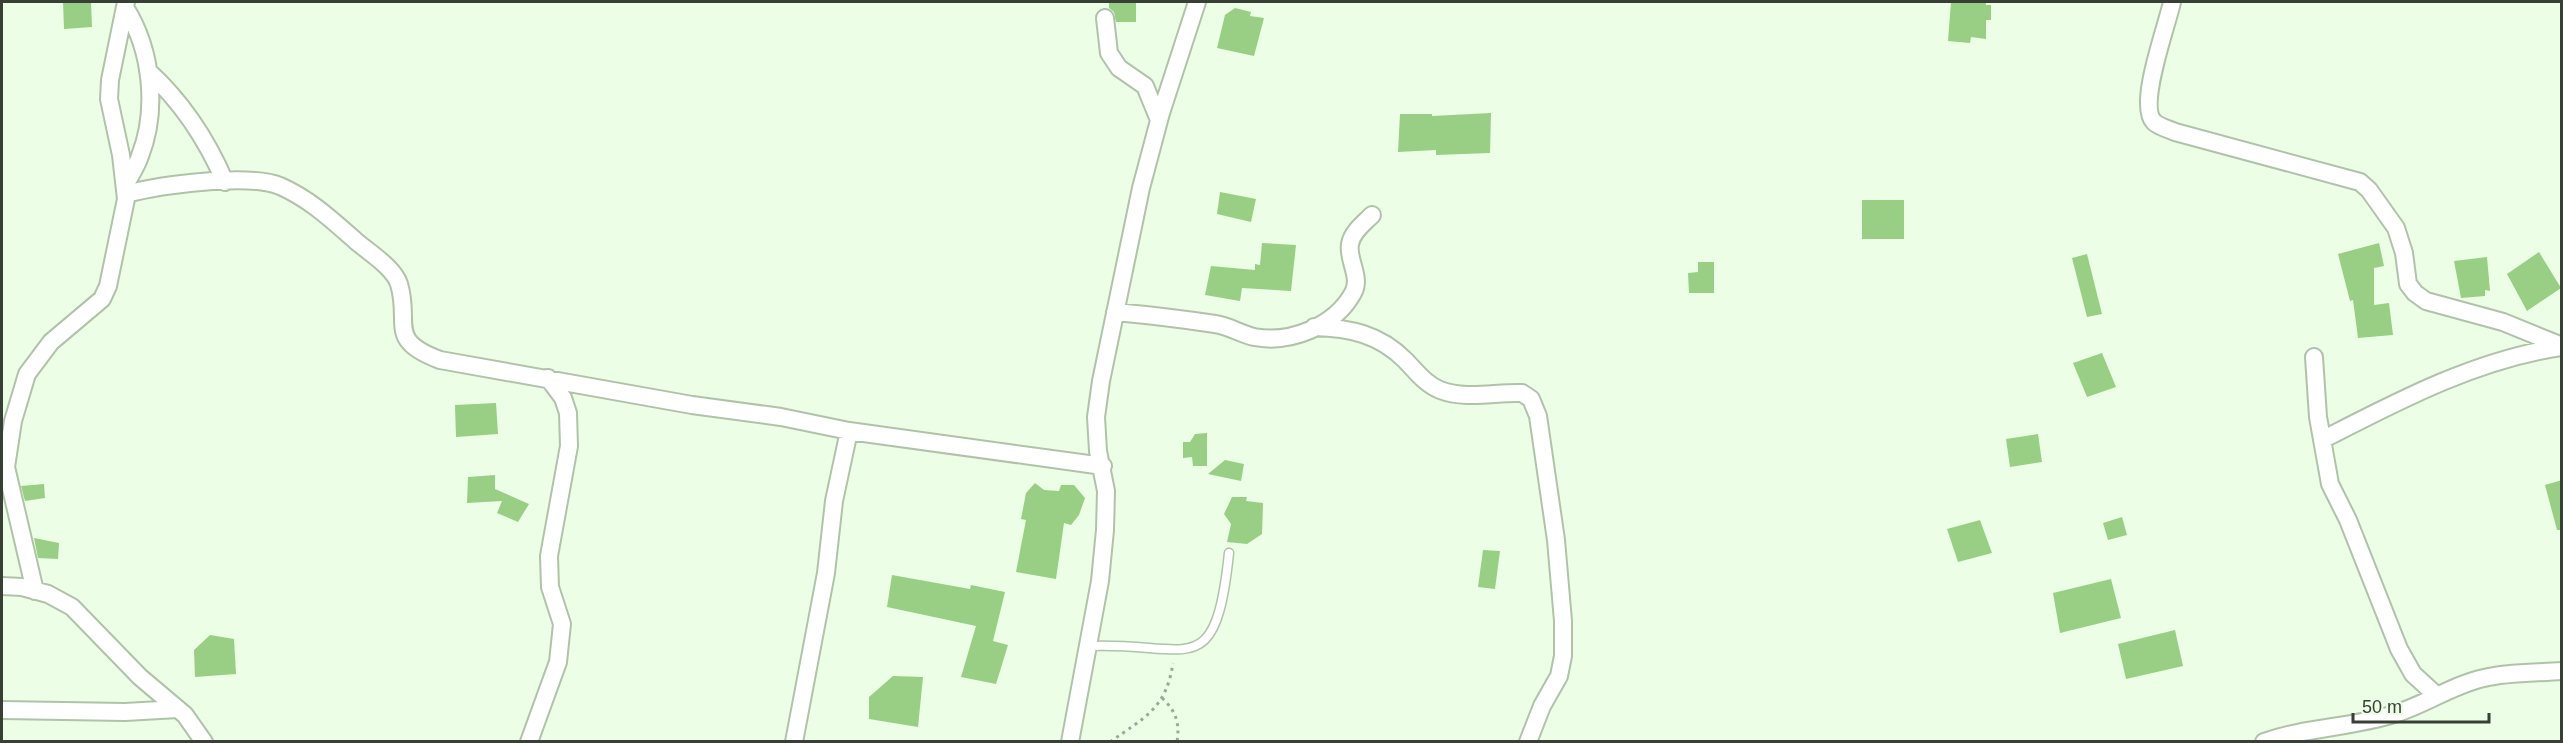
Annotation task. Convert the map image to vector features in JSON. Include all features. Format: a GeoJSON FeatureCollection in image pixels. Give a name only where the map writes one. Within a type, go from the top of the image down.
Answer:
{"type":"FeatureCollection","features":[{"type":"Feature","properties":{"kind":"street"},"geometry":{"type":"LineString","coordinates":[[1070,741],[1100,581],[1105,530],[1106,491],[1098,451],[1096,417],[1141,188],[1159,120],[1197,2]]}},
{"type":"Feature","properties":{"kind":"street"},"geometry":{"type":"LineString","coordinates":[[2172,2],[2165,34],[2149,84],[2148,103],[2150,116],[2155,123],[2175,132],[2360,182],[2369,190],[2396,228],[2404,253],[2408,284],[2415,293],[2426,301],[2503,322],[2562,347]]}},
{"type":"Feature","properties":{"kind":"street"},"geometry":{"type":"LineString","coordinates":[[35,591],[4,460],[13,421],[32,364],[51,342],[102,299],[108,285],[125,189],[140,157],[147,132],[148,71],[141,39],[126,5]]}},
{"type":"Feature","properties":{"kind":"street"},"geometry":{"type":"LineString","coordinates":[[125,189],[109,99],[110,80],[126,5]]}},
{"type":"Feature","properties":{"kind":"street"},"geometry":{"type":"LineString","coordinates":[[1105,18],[1109,53],[1119,68],[1145,86],[1159,120]]}},
{"type":"Feature","properties":{"kind":"street"},"geometry":{"type":"LineString","coordinates":[[148,71],[168,89],[189,116],[225,182]]}},
{"type":"Feature","properties":{"kind":"street"},"geometry":{"type":"LineString","coordinates":[[125,189],[225,182],[265,182],[279,186],[313,204],[388,269],[399,283],[406,336],[416,351],[440,360],[692,405],[781,417],[849,431],[1102,466]]}},
{"type":"Feature","properties":{"kind":"street"},"geometry":{"type":"LineString","coordinates":[[1115,312],[1218,325],[1269,339],[1296,336],[1327,320],[1347,302],[1355,290],[1350,243],[1358,229],[1372,215]]}},
{"type":"Feature","properties":{"kind":"street"},"geometry":{"type":"LineString","coordinates":[[1314,327],[1342,328],[1371,335],[1389,345],[1423,379],[1439,390],[1461,395],[1522,393],[1534,405],[1548,479],[1562,591],[1563,656],[1559,676],[1542,706],[1528,741]]}},
{"type":"Feature","properties":{"kind":"street"},"geometry":{"type":"LineString","coordinates":[[2322,440],[2396,401],[2453,377],[2524,353],[2562,347]]}},
{"type":"Feature","properties":{"kind":"street"},"geometry":{"type":"LineString","coordinates":[[2314,357],[2322,440],[2330,484],[2348,520],[2399,649],[2413,674],[2436,695]]}},
{"type":"Feature","properties":{"kind":"street"},"geometry":{"type":"LineString","coordinates":[[529,741],[558,662],[562,624],[550,587],[549,556],[569,446],[568,413],[563,398],[548,378]]}},
{"type":"Feature","properties":{"kind":"street"},"geometry":{"type":"LineString","coordinates":[[794,741],[824,585],[834,501],[849,431]]}},
{"type":"Feature","properties":{"kind":"street"},"geometry":{"type":"LineString","coordinates":[[2,586],[35,591],[72,607],[140,677],[178,709],[204,741]]}},
{"type":"Feature","properties":{"kind":"street"},"geometry":{"type":"LineString","coordinates":[[2264,741],[2291,733],[2352,725],[2396,714],[2436,695],[2484,678],[2562,671]]}},
{"type":"Feature","properties":{"kind":"street"},"geometry":{"type":"LineString","coordinates":[[2,710],[125,712],[178,709]]}},
{"type":"Feature","properties":{"kind":"lane"},"geometry":{"type":"LineString","coordinates":[[1088,646],[1116,644],[1175,650],[1195,648],[1211,636],[1218,618],[1229,553]]}},
{"type":"Feature","properties":{"kind":"path"},"geometry":{"type":"LineString","coordinates":[[1110,741],[1142,722],[1162,698],[1170,684],[1175,650]]}},
{"type":"Feature","properties":{"kind":"path"},"geometry":{"type":"LineString","coordinates":[[1162,698],[1170,706],[1178,721],[1177,741]]}},
{"type":"Feature","properties":{"kind":"building"},"geometry":{"type":"Polygon","coordinates":[[[63,2],[91,2],[92,27],[64,29],[63,2]]]}},
{"type":"Feature","properties":{"kind":"building"},"geometry":{"type":"Polygon","coordinates":[[[1109,2],[1136,2],[1136,22],[1116,22],[1114,12],[1109,8],[1109,2]]]}},
{"type":"Feature","properties":{"kind":"building"},"geometry":{"type":"Polygon","coordinates":[[[1951,2],[1986,2],[1986,5],[1991,5],[1991,20],[1986,20],[1986,39],[1971,37],[1970,43],[1948,41],[1951,2]]]}},
{"type":"Feature","properties":{"kind":"building"},"geometry":{"type":"Polygon","coordinates":[[[1235,8],[1251,12],[1250,16],[1264,18],[1254,56],[1217,48],[1225,15],[1235,8]]]}},
{"type":"Feature","properties":{"kind":"building"},"geometry":{"type":"Polygon","coordinates":[[[1491,113],[1490,153],[1436,155],[1436,150],[1398,152],[1400,114],[1432,114],[1432,116],[1491,113]]]}},
{"type":"Feature","properties":{"kind":"building"},"geometry":{"type":"Polygon","coordinates":[[[1220,192],[1256,199],[1251,222],[1217,214],[1220,192]]]}},
{"type":"Feature","properties":{"kind":"building"},"geometry":{"type":"Polygon","coordinates":[[[1862,200],[1904,200],[1904,239],[1862,239],[1862,200]]]}},
{"type":"Feature","properties":{"kind":"building"},"geometry":{"type":"Polygon","coordinates":[[[1262,243],[1296,245],[1291,291],[1242,288],[1240,301],[1205,295],[1211,266],[1255,270],[1255,264],[1260,265],[1262,243]]]}},
{"type":"Feature","properties":{"kind":"building"},"geometry":{"type":"Polygon","coordinates":[[[2379,243],[2384,266],[2374,268],[2374,305],[2389,303],[2393,335],[2358,338],[2353,300],[2350,301],[2338,254],[2379,243]]]}},
{"type":"Feature","properties":{"kind":"building"},"geometry":{"type":"Polygon","coordinates":[[[2539,252],[2561,288],[2527,311],[2507,274],[2539,252]]]}},
{"type":"Feature","properties":{"kind":"building"},"geometry":{"type":"Polygon","coordinates":[[[2087,254],[2102,314],[2087,317],[2072,258],[2087,254]]]}},
{"type":"Feature","properties":{"kind":"building"},"geometry":{"type":"Polygon","coordinates":[[[2487,257],[2490,291],[2485,290],[2485,296],[2461,298],[2454,261],[2487,257]]]}},
{"type":"Feature","properties":{"kind":"building"},"geometry":{"type":"Polygon","coordinates":[[[1698,262],[1714,262],[1714,293],[1689,293],[1688,273],[1698,272],[1698,262]]]}},
{"type":"Feature","properties":{"kind":"building"},"geometry":{"type":"Polygon","coordinates":[[[2102,353],[2116,387],[2087,397],[2073,363],[2102,353]]]}},
{"type":"Feature","properties":{"kind":"building"},"geometry":{"type":"Polygon","coordinates":[[[496,403],[498,434],[456,437],[455,405],[496,403]]]}},
{"type":"Feature","properties":{"kind":"building"},"geometry":{"type":"Polygon","coordinates":[[[1207,433],[1207,466],[1193,466],[1192,457],[1183,458],[1183,442],[1190,442],[1195,434],[1207,433]]]}},
{"type":"Feature","properties":{"kind":"building"},"geometry":{"type":"Polygon","coordinates":[[[2038,434],[2042,462],[2010,467],[2006,439],[2038,434]]]}},
{"type":"Feature","properties":{"kind":"building"},"geometry":{"type":"Polygon","coordinates":[[[1225,460],[1244,464],[1241,481],[1208,474],[1225,460]]]}},
{"type":"Feature","properties":{"kind":"building"},"geometry":{"type":"Polygon","coordinates":[[[495,475],[495,489],[529,504],[518,522],[497,513],[502,501],[467,503],[468,477],[495,475]]]}},
{"type":"Feature","properties":{"kind":"building"},"geometry":{"type":"Polygon","coordinates":[[[2562,480],[2562,530],[2557,530],[2545,485],[2562,480]]]}},
{"type":"Feature","properties":{"kind":"building"},"geometry":{"type":"Polygon","coordinates":[[[1035,483],[1044,490],[1059,491],[1061,485],[1074,485],[1085,498],[1079,515],[1071,525],[1064,523],[1056,579],[1016,572],[1026,520],[1021,519],[1026,493],[1035,483]]]}},
{"type":"Feature","properties":{"kind":"building"},"geometry":{"type":"Polygon","coordinates":[[[44,484],[45,498],[25,501],[21,486],[44,484]]]}},
{"type":"Feature","properties":{"kind":"building"},"geometry":{"type":"Polygon","coordinates":[[[1232,497],[1247,497],[1246,501],[1263,503],[1262,534],[1247,544],[1227,542],[1231,524],[1224,514],[1232,497]]]}},
{"type":"Feature","properties":{"kind":"building"},"geometry":{"type":"Polygon","coordinates":[[[2122,517],[2127,535],[2108,540],[2103,523],[2122,517]]]}},
{"type":"Feature","properties":{"kind":"building"},"geometry":{"type":"Polygon","coordinates":[[[1980,520],[1992,553],[1958,562],[1947,529],[1980,520]]]}},
{"type":"Feature","properties":{"kind":"building"},"geometry":{"type":"Polygon","coordinates":[[[34,538],[59,543],[58,559],[38,558],[34,538]]]}},
{"type":"Feature","properties":{"kind":"building"},"geometry":{"type":"Polygon","coordinates":[[[1483,550],[1500,551],[1495,589],[1478,587],[1483,550]]]}},
{"type":"Feature","properties":{"kind":"building"},"geometry":{"type":"Polygon","coordinates":[[[892,575],[970,589],[971,585],[1005,592],[993,641],[1008,645],[996,684],[961,677],[976,626],[887,607],[892,575]]]}},
{"type":"Feature","properties":{"kind":"building"},"geometry":{"type":"Polygon","coordinates":[[[2111,579],[2121,618],[2060,633],[2053,593],[2111,579]]]}},
{"type":"Feature","properties":{"kind":"building"},"geometry":{"type":"Polygon","coordinates":[[[2175,630],[2183,666],[2126,679],[2118,644],[2175,630]]]}},
{"type":"Feature","properties":{"kind":"building"},"geometry":{"type":"Polygon","coordinates":[[[210,635],[234,639],[236,674],[195,677],[194,650],[210,635]]]}},
{"type":"Feature","properties":{"kind":"building"},"geometry":{"type":"Polygon","coordinates":[[[893,676],[923,677],[918,727],[869,719],[869,697],[893,676]]]}}]}
